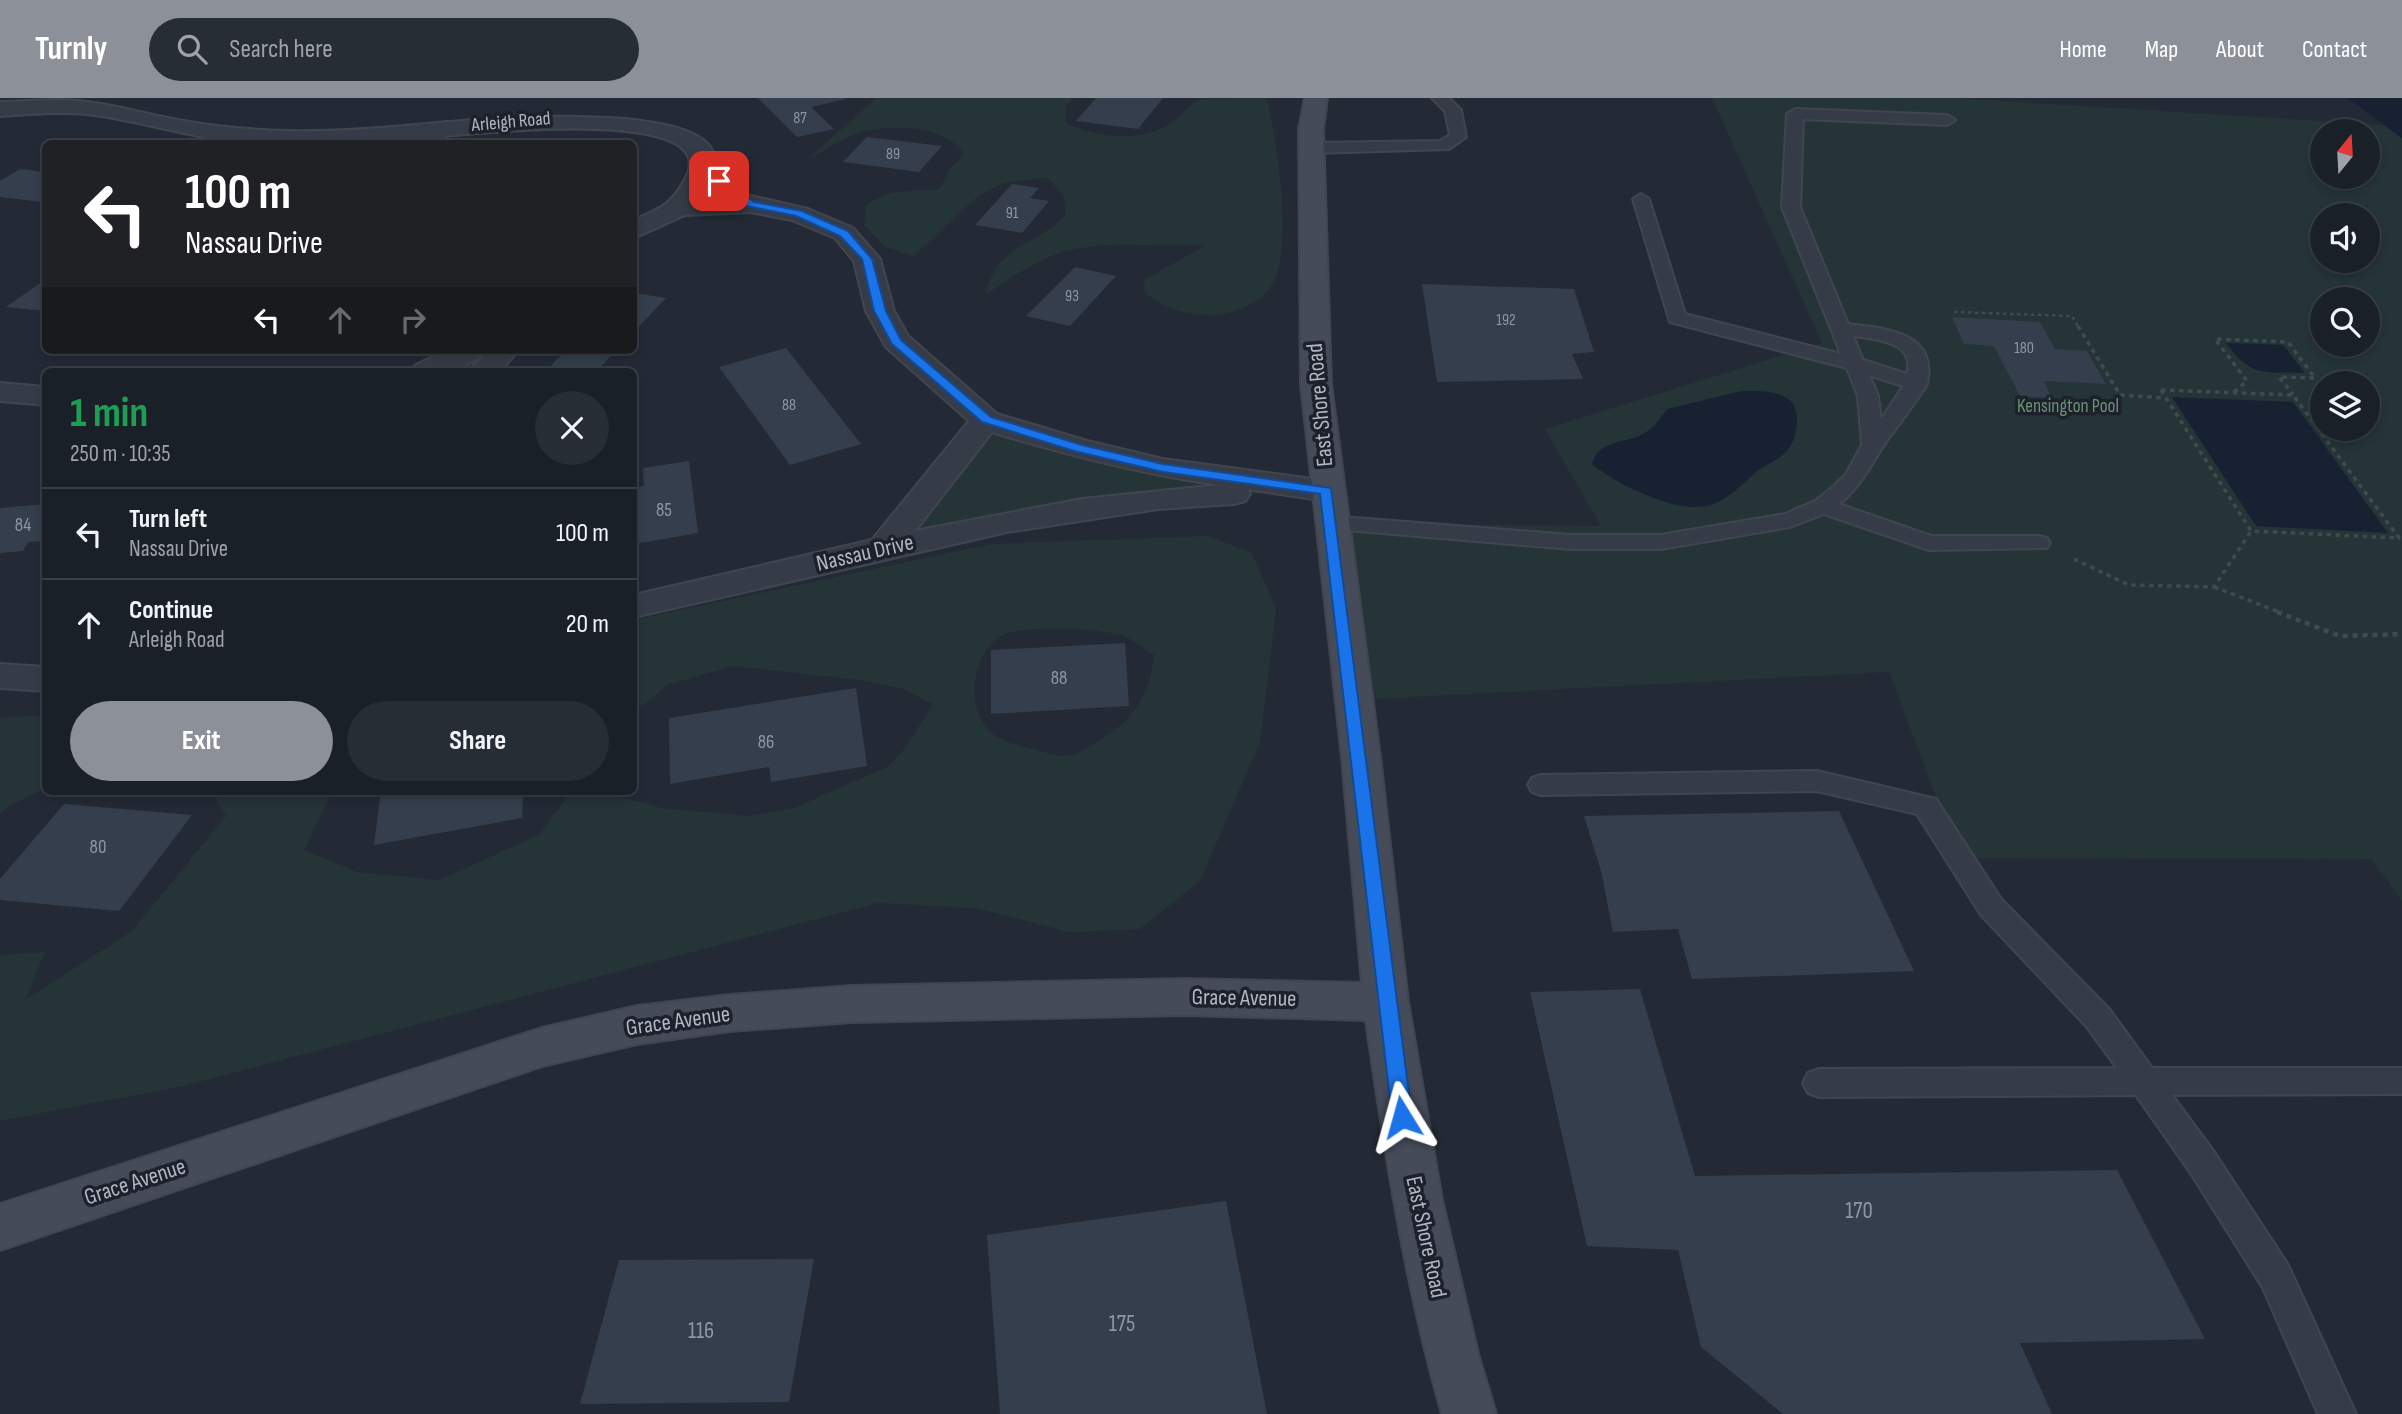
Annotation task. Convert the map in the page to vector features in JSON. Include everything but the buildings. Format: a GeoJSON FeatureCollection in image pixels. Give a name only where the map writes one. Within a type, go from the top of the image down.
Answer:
{"type":"FeatureCollection","features":[{"type":"Feature","properties":{"kind":"main road","name":"East Shore Road"},"geometry":{"type":"LineString","coordinates":[[1316,98],[1312,148],[1314,345],[1328,507],[1361,757],[1386,1002],[1417,1199],[1451,1354],[1469,1414]]}},
{"type":"Feature","properties":{"kind":"main road","name":"Grace Avenue"},"geometry":{"type":"LineString","coordinates":[[0,1227],[542,1047],[637,1025],[730,1013],[852,1004],[1186,997],[1386,1002]]}},
{"type":"Feature","properties":{"kind":"street","name":"Arleigh Road"},"geometry":{"type":"LineString","coordinates":[[0,109],[86,107],[125,113],[178,127],[253,136],[439,135],[547,117],[626,117],[653,121],[691,137],[699,146],[703,170]]}},
{"type":"Feature","properties":{"kind":"street"},"geometry":{"type":"LineString","coordinates":[[692,207],[703,170],[751,204]]}},
{"type":"Feature","properties":{"kind":"street"},"geometry":{"type":"LineString","coordinates":[[637,229],[692,207],[751,204],[799,214],[844,233],[867,259],[880,311],[896,341],[986,420],[1079,449],[1328,507]]}},
{"type":"Feature","properties":{"kind":"street"},"geometry":{"type":"LineString","coordinates":[[432,368],[462,354]]}},
{"type":"Feature","properties":{"kind":"street"},"geometry":{"type":"LineString","coordinates":[[487,368],[501,354]]}},
{"type":"Feature","properties":{"kind":"street"},"geometry":{"type":"LineString","coordinates":[[0,392],[42,396]]}},
{"type":"Feature","properties":{"kind":"street"},"geometry":{"type":"LineString","coordinates":[[884,548],[986,420]]}},
{"type":"Feature","properties":{"kind":"street","name":"Nassau Drive"},"geometry":{"type":"LineString","coordinates":[[637,605],[884,548],[1099,508],[1188,496],[1328,507]]}},
{"type":"Feature","properties":{"kind":"street"},"geometry":{"type":"LineString","coordinates":[[0,676],[42,679]]}},
{"type":"Feature","properties":{"kind":"lane"},"geometry":{"type":"LineString","coordinates":[[1312,148],[1443,146],[1458,137],[1453,110],[1440,98]]}},
{"type":"Feature","properties":{"kind":"lane"},"geometry":{"type":"LineString","coordinates":[[1873,445],[1868,396],[1791,207],[1795,114],[1947,120]]}},
{"type":"Feature","properties":{"kind":"lane"},"geometry":{"type":"LineString","coordinates":[[1641,199],[1677,318],[1856,364],[1917,383]]}},
{"type":"Feature","properties":{"kind":"lane"},"geometry":{"type":"LineString","coordinates":[[1328,507],[1571,542],[1637,543],[1701,537],[1790,520],[1823,506],[1855,477],[1873,445],[1917,383],[1919,358],[1908,343],[1882,334],[1843,330]]}},
{"type":"Feature","properties":{"kind":"lane"},"geometry":{"type":"LineString","coordinates":[[1823,506],[1929,544],[2039,543]]}},
{"type":"Feature","properties":{"kind":"lane"},"geometry":{"type":"LineString","coordinates":[[1541,785],[1817,781],[1926,806],[1990,907],[2098,1018],[2202,1162],[2276,1277],[2337,1414]]}},
{"type":"Feature","properties":{"kind":"lane"},"geometry":{"type":"LineString","coordinates":[[1819,1083],[2402,1081]]}},
{"type":"Feature","properties":{"kind":"path"},"geometry":{"type":"LineString","coordinates":[[1954,312],[2072,316],[2120,396],[2166,398]]}},
{"type":"Feature","properties":{"kind":"path"},"geometry":{"type":"LineString","coordinates":[[2234,393],[2247,381],[2215,339],[2288,342],[2315,378],[2279,377],[2399,538],[2251,531]]}},
{"type":"Feature","properties":{"kind":"path"},"geometry":{"type":"LineString","coordinates":[[2251,531],[2161,390],[2293,395]]}},
{"type":"Feature","properties":{"kind":"path"},"geometry":{"type":"LineString","coordinates":[[2214,587],[2251,531]]}},
{"type":"Feature","properties":{"kind":"path"},"geometry":{"type":"LineString","coordinates":[[2039,543],[2129,585],[2214,587],[2340,636],[2402,634]]}},
{"type":"Feature","properties":{"kind":"green space"},"geometry":{"type":"Polygon","coordinates":[[[876,98],[1074,98],[1066,107],[1066,123],[1105,135],[1133,136],[1146,134],[1171,123],[1201,99],[1266,98],[1279,166],[1283,223],[1277,271],[1270,288],[1252,303],[1228,313],[1204,315],[1176,310],[1145,292],[1144,280],[1206,245],[1121,245],[1087,247],[1048,257],[985,295],[999,264],[1009,254],[1054,225],[1066,213],[1063,195],[1047,177],[1003,183],[978,196],[914,256],[885,247],[864,225],[866,206],[891,193],[939,190],[950,169],[964,154],[956,144],[932,132],[888,128],[855,134],[807,160],[876,98]]]}},
{"type":"Feature","properties":{"kind":"green space","name":"Kensington Pool"},"geometry":{"type":"Polygon","coordinates":[[[1712,98],[1955,98],[2310,120],[2310,189],[2380,189],[2380,125],[2384,125],[2402,138],[2402,901],[2371,859],[1959,858],[1889,672],[1354,700],[1330,523],[1601,526],[1545,429],[1822,343],[1712,98]]]}},
{"type":"Feature","properties":{"kind":"green space"},"geometry":{"type":"Polygon","coordinates":[[[986,420],[1078,449],[1327,491],[1188,496],[884,548],[986,420]]]}},
{"type":"Feature","properties":{"kind":"green space"},"geometry":{"type":"Polygon","coordinates":[[[1208,536],[1252,553],[1276,609],[1260,742],[1200,881],[1140,929],[1069,932],[976,908],[878,903],[183,1086],[0,1121],[0,955],[45,952],[25,1000],[132,931],[226,816],[213,795],[331,795],[304,850],[357,872],[439,880],[539,835],[569,795],[613,795],[662,808],[748,816],[794,808],[887,767],[905,748],[933,704],[904,689],[867,681],[733,666],[667,685],[637,710],[637,619],[991,544],[1208,536]],[[1032,629],[1001,636],[991,645],[977,670],[975,699],[984,725],[994,735],[1006,741],[1061,756],[1078,753],[1104,738],[1135,709],[1152,671],[1154,655],[1125,636],[1095,630],[1032,629]]]}},
{"type":"Feature","properties":{"kind":"green space"},"geometry":{"type":"Polygon","coordinates":[[[42,715],[42,790],[7,807],[0,815],[0,718],[42,715]]]}},
{"type":"Feature","properties":{"kind":"water"},"geometry":{"type":"Polygon","coordinates":[[[2347,98],[2402,98],[2402,138],[2380,122],[2380,119],[2376,119],[2347,98]]]}},
{"type":"Feature","properties":{"kind":"water"},"geometry":{"type":"Polygon","coordinates":[[[2226,343],[2283,345],[2305,373],[2269,372],[2252,368],[2235,355],[2226,343]]]}},
{"type":"Feature","properties":{"kind":"water"},"geometry":{"type":"Polygon","coordinates":[[[1741,391],[1769,392],[1786,398],[1796,411],[1796,430],[1791,445],[1783,455],[1759,470],[1721,501],[1694,507],[1662,501],[1630,488],[1592,464],[1595,456],[1606,446],[1647,432],[1667,409],[1741,391]]]}},
{"type":"Feature","properties":{"kind":"water"},"geometry":{"type":"Polygon","coordinates":[[[2172,397],[2293,402],[2310,425],[2310,441],[2321,441],[2388,533],[2256,526],[2172,397]]]}},
{"type":"Feature","properties":{"kind":"route"},"geometry":{"type":"LineString","coordinates":[[719,181],[751,204],[799,214],[844,233],[867,259],[880,311],[896,341],[986,420],[1079,449],[1163,468],[1327,491],[1361,757],[1386,1002],[1402,1117]]}}]}
